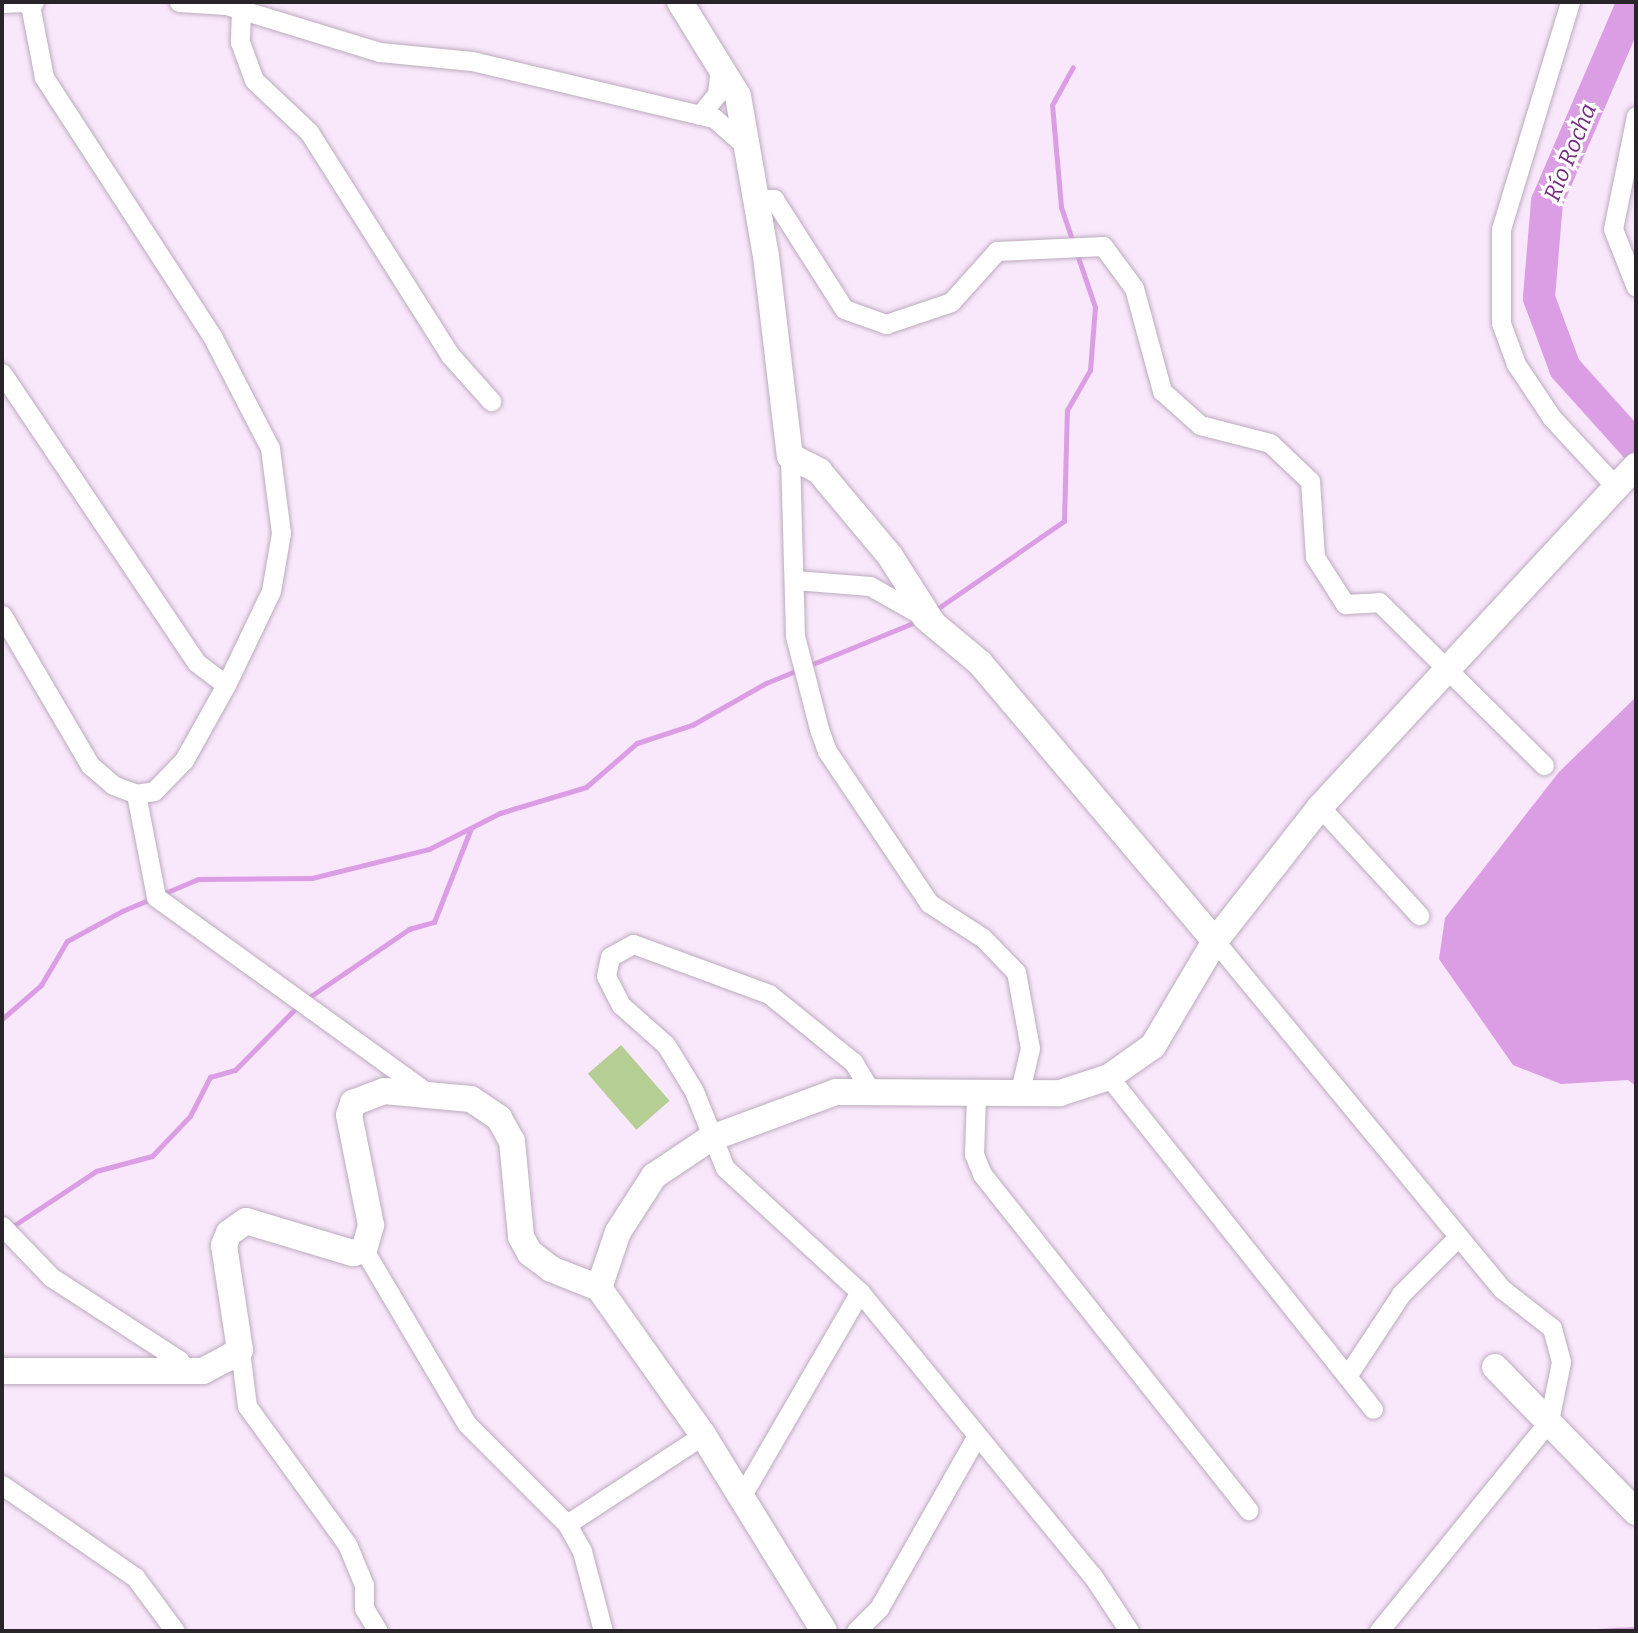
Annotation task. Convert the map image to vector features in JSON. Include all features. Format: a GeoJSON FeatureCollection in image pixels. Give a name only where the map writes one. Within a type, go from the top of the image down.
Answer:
{"type":"FeatureCollection","features":[{"type":"Feature","properties":{"kind":"street"},"geometry":{"type":"LineString","coordinates":[[179,2],[247,6],[267,17],[380,52],[471,61],[700,115],[725,123],[750,150]]}},
{"type":"Feature","properties":{"kind":"street"},"geometry":{"type":"LineString","coordinates":[[680,2],[720,59],[738,96],[750,150],[790,456],[795,636],[827,751],[880,820],[929,903],[983,938],[1016,972],[1030,1048],[1020,1095]]}},
{"type":"Feature","properties":{"kind":"street"},"geometry":{"type":"LineString","coordinates":[[599,1288],[618,1231],[654,1176],[709,1139],[836,1092],[870,1090],[976,1096],[1060,1093],[1109,1077],[1153,1046],[1215,941],[1320,807],[1446,667],[1627,476],[1552,418],[1516,364],[1501,323],[1501,229],[1570,2]]}},
{"type":"Feature","properties":{"kind":"street"},"geometry":{"type":"LineString","coordinates":[[2,3],[32,3],[44,77],[212,336],[270,447],[277,561],[271,591],[226,685],[168,782],[135,794]]}},
{"type":"Feature","properties":{"kind":"street"},"geometry":{"type":"LineString","coordinates":[[247,6],[240,43],[254,80],[309,132],[450,355],[491,401]]}},
{"type":"Feature","properties":{"kind":"street"},"geometry":{"type":"LineString","coordinates":[[700,115],[717,93],[720,59]]}},
{"type":"Feature","properties":{"kind":"street"},"geometry":{"type":"LineString","coordinates":[[1636,116],[1613,229],[1636,287]]}},
{"type":"Feature","properties":{"kind":"street"},"geometry":{"type":"LineString","coordinates":[[757,199],[774,199],[844,309],[886,324],[951,302],[997,251],[1103,246],[1133,288],[1162,391],[1200,425],[1270,443],[1310,481],[1315,557],[1345,604],[1379,602],[1544,765]]}},
{"type":"Feature","properties":{"kind":"street"},"geometry":{"type":"LineString","coordinates":[[2,373],[197,663],[226,685]]}},
{"type":"Feature","properties":{"kind":"street"},"geometry":{"type":"LineString","coordinates":[[790,456],[819,471],[890,556],[928,619]]}},
{"type":"Feature","properties":{"kind":"street"},"geometry":{"type":"LineString","coordinates":[[795,580],[870,586],[928,619],[980,663],[1215,941],[1502,1289],[1552,1328],[1561,1362],[1549,1421],[1379,1631]]}},
{"type":"Feature","properties":{"kind":"street"},"geometry":{"type":"LineString","coordinates":[[2,615],[90,765],[135,794],[156,897],[432,1095]]}},
{"type":"Feature","properties":{"kind":"street"},"geometry":{"type":"LineString","coordinates":[[1320,807],[1419,915]]}},
{"type":"Feature","properties":{"kind":"street"},"geometry":{"type":"LineString","coordinates":[[870,1090],[853,1062],[769,993],[633,944],[610,957],[606,976],[621,1005],[673,1056],[694,1091],[709,1139],[724,1168],[860,1292],[1109,1597],[1129,1631]]}},
{"type":"Feature","properties":{"kind":"street"},"geometry":{"type":"LineString","coordinates":[[1109,1077],[1373,1409]]}},
{"type":"Feature","properties":{"kind":"street"},"geometry":{"type":"LineString","coordinates":[[603,1631],[582,1551],[567,1524],[467,1424],[364,1250],[370,1224],[349,1115],[353,1103],[384,1091],[471,1099],[499,1118],[512,1141],[521,1237],[530,1253],[551,1269],[599,1288],[703,1435],[824,1631]]}},
{"type":"Feature","properties":{"kind":"street"},"geometry":{"type":"LineString","coordinates":[[976,1096],[974,1154],[982,1174],[1248,1510]]}},
{"type":"Feature","properties":{"kind":"street"},"geometry":{"type":"LineString","coordinates":[[364,1250],[353,1254],[246,1221],[237,1224],[224,1245],[247,1406],[346,1544],[364,1585],[364,1608],[378,1631]]}},
{"type":"Feature","properties":{"kind":"street"},"geometry":{"type":"LineString","coordinates":[[2,1227],[51,1277],[185,1371]]}},
{"type":"Feature","properties":{"kind":"street"},"geometry":{"type":"LineString","coordinates":[[1347,1376],[1401,1294],[1458,1237]]}},
{"type":"Feature","properties":{"kind":"street"},"geometry":{"type":"LineString","coordinates":[[741,1497],[860,1292]]}},
{"type":"Feature","properties":{"kind":"street"},"geometry":{"type":"LineString","coordinates":[[2,1371],[203,1371],[240,1350]]}},
{"type":"Feature","properties":{"kind":"street"},"geometry":{"type":"LineString","coordinates":[[1495,1367],[1636,1512]]}},
{"type":"Feature","properties":{"kind":"street"},"geometry":{"type":"LineString","coordinates":[[567,1524],[703,1435]]}},
{"type":"Feature","properties":{"kind":"street"},"geometry":{"type":"LineString","coordinates":[[856,1631],[879,1608],[976,1437]]}},
{"type":"Feature","properties":{"kind":"street"},"geometry":{"type":"LineString","coordinates":[[2,1485],[135,1577],[175,1631]]}},
{"type":"Feature","properties":{"kind":"green space"},"geometry":{"type":"Polygon","coordinates":[[[621,1045],[670,1101],[636,1130],[588,1074],[621,1045]]]}},
{"type":"Feature","properties":{"kind":"shaded area"},"geometry":{"type":"Polygon","coordinates":[[[1636,697],[1636,1086],[1628,1080],[1561,1084],[1513,1065],[1439,959],[1445,918],[1559,772],[1636,697]]]}},
{"type":"Feature","properties":{"kind":"waterway","name":"Río Rocha"},"geometry":{"type":"LineString","coordinates":[[1633,2],[1547,202],[1539,298],[1565,368],[1636,447]]}},
{"type":"Feature","properties":{"kind":"waterway"},"geometry":{"type":"LineString","coordinates":[[934,611],[1064,521],[1067,410],[1090,370],[1095,307],[1061,207],[1052,105],[1073,67]]}},
{"type":"Feature","properties":{"kind":"waterway"},"geometry":{"type":"LineString","coordinates":[[2,1019],[41,985],[67,941],[122,911],[198,879],[312,878],[429,849],[500,813],[586,787],[637,743],[692,725],[766,683],[920,620]]}},
{"type":"Feature","properties":{"kind":"waterway"},"geometry":{"type":"LineString","coordinates":[[305,1000],[409,929],[434,922],[471,828]]}},
{"type":"Feature","properties":{"kind":"waterway"},"geometry":{"type":"LineString","coordinates":[[10,1228],[96,1171],[152,1156],[190,1116],[210,1077],[235,1070],[298,1006]]}},
{"type":"Feature","properties":{"kind":"waterway"},"geometry":{"type":"LineString","coordinates":[[1596,1631],[1636,1629]]}}]}
